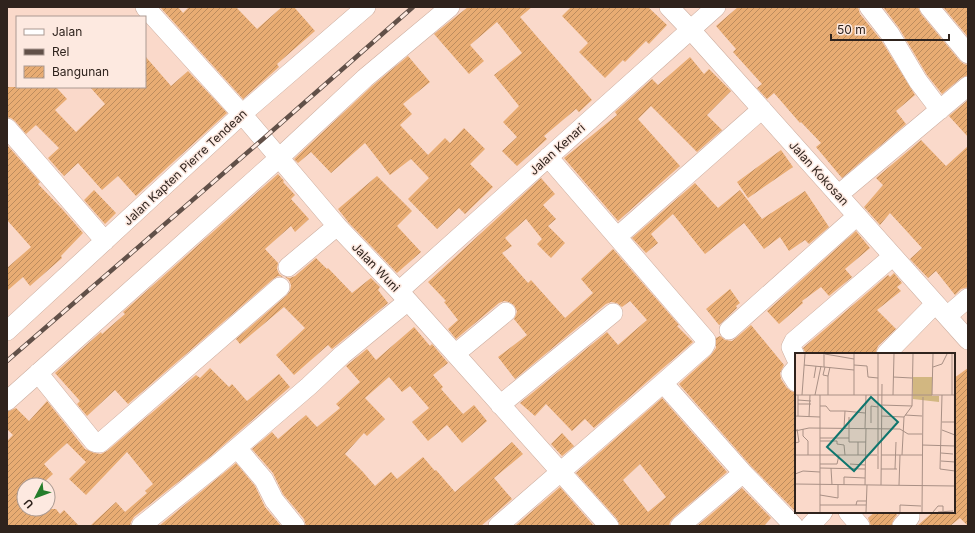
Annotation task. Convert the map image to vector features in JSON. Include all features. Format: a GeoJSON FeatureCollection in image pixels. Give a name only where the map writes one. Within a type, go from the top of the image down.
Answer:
{"type":"FeatureCollection","features":[{"type":"Feature","properties":{"kind":"street","name":"Jalan Wuni"},"geometry":{"type":"LineString","coordinates":[[145,7],[242,114],[337,226],[403,296],[608,526]]}},
{"type":"Feature","properties":{"kind":"street","name":"Jalan Kapten Pierre Tendean"},"geometry":{"type":"LineString","coordinates":[[7,331],[242,114],[366,7]]}},
{"type":"Feature","properties":{"kind":"street"},"geometry":{"type":"LineString","coordinates":[[7,401],[279,158],[365,78],[450,7]]}},
{"type":"Feature","properties":{"kind":"street","name":"Jalan Kokosan"},"geometry":{"type":"LineString","coordinates":[[669,7],[968,340]]}},
{"type":"Feature","properties":{"kind":"street","name":"Jalan Kenari"},"geometry":{"type":"LineString","coordinates":[[141,526],[237,448],[309,386],[548,157],[716,7]]}},
{"type":"Feature","properties":{"kind":"street"},"geometry":{"type":"LineString","coordinates":[[869,7],[890,34],[918,81],[940,110]]}},
{"type":"Feature","properties":{"kind":"street"},"geometry":{"type":"LineString","coordinates":[[929,7],[968,54]]}},
{"type":"Feature","properties":{"kind":"street"},"geometry":{"type":"LineString","coordinates":[[838,195],[968,86]]}},
{"type":"Feature","properties":{"kind":"street"},"geometry":{"type":"LineString","coordinates":[[617,237],[762,109]]}},
{"type":"Feature","properties":{"kind":"street"},"geometry":{"type":"LineString","coordinates":[[7,128],[105,241]]}},
{"type":"Feature","properties":{"kind":"street"},"geometry":{"type":"LineString","coordinates":[[498,526],[561,473],[704,347],[706,343],[706,340],[548,157]]}},
{"type":"Feature","properties":{"kind":"street"},"geometry":{"type":"LineString","coordinates":[[729,330],[857,216]]}},
{"type":"Feature","properties":{"kind":"street"},"geometry":{"type":"LineString","coordinates":[[288,267],[337,226]]}},
{"type":"Feature","properties":{"kind":"street"},"geometry":{"type":"LineString","coordinates":[[795,356],[791,347],[794,342],[892,257]]}},
{"type":"Feature","properties":{"kind":"street"},"geometry":{"type":"LineString","coordinates":[[38,373],[94,442],[97,444],[100,443],[280,287]]}},
{"type":"Feature","properties":{"kind":"street"},"geometry":{"type":"LineString","coordinates":[[887,353],[941,310],[968,298]]}},
{"type":"Feature","properties":{"kind":"street"},"geometry":{"type":"LineString","coordinates":[[455,354],[506,312]]}},
{"type":"Feature","properties":{"kind":"street"},"geometry":{"type":"LineString","coordinates":[[500,406],[614,313]]}},
{"type":"Feature","properties":{"kind":"street"},"geometry":{"type":"LineString","coordinates":[[795,369],[791,374],[795,380]]}},
{"type":"Feature","properties":{"kind":"street"},"geometry":{"type":"LineString","coordinates":[[663,382],[743,473],[794,526]]}},
{"type":"Feature","properties":{"kind":"street"},"geometry":{"type":"LineString","coordinates":[[237,448],[264,480],[274,500],[295,526]]}},
{"type":"Feature","properties":{"kind":"street"},"geometry":{"type":"LineString","coordinates":[[680,526],[743,473]]}},
{"type":"Feature","properties":{"kind":"street"},"geometry":{"type":"LineString","coordinates":[[810,526],[822,513]]}},
{"type":"Feature","properties":{"kind":"street"},"geometry":{"type":"LineString","coordinates":[[849,513],[860,526]]}},
{"type":"Feature","properties":{"kind":"street"},"geometry":{"type":"LineString","coordinates":[[902,526],[910,517],[910,513]]}},
{"type":"Feature","properties":{"kind":"building"},"geometry":{"type":"Polygon","coordinates":[[[160,7],[178,7],[183,13],[189,7],[236,7],[257,29],[282,7],[294,7],[315,31],[277,64],[279,67],[243,99],[160,7]]]}},
{"type":"Feature","properties":{"kind":"building"},"geometry":{"type":"Polygon","coordinates":[[[468,7],[532,7],[520,17],[592,100],[579,112],[576,109],[544,136],[547,139],[517,166],[502,151],[517,137],[503,122],[519,106],[494,75],[522,53],[497,22],[470,45],[484,61],[469,74],[434,34],[468,7]]]}},
{"type":"Feature","properties":{"kind":"building"},"geometry":{"type":"Polygon","coordinates":[[[571,7],[648,7],[667,25],[649,44],[646,41],[625,62],[623,60],[605,78],[579,52],[588,43],[562,16],[571,7]]]}},
{"type":"Feature","properties":{"kind":"building"},"geometry":{"type":"Polygon","coordinates":[[[738,7],[858,7],[860,14],[881,40],[915,95],[896,111],[906,124],[842,178],[816,147],[821,143],[801,122],[800,123],[774,93],[767,99],[757,88],[762,84],[733,52],[736,49],[716,26],[738,7]]]}},
{"type":"Feature","properties":{"kind":"building"},"geometry":{"type":"Polygon","coordinates":[[[883,7],[918,7],[921,14],[960,61],[968,65],[968,75],[961,78],[942,94],[927,75],[899,28],[883,7]]]}},
{"type":"Feature","properties":{"kind":"building"},"geometry":{"type":"Polygon","coordinates":[[[943,7],[968,7],[968,37],[943,7]]]}},
{"type":"Feature","properties":{"kind":"building"},"geometry":{"type":"Polygon","coordinates":[[[408,56],[430,82],[403,104],[412,114],[400,125],[428,155],[445,138],[450,143],[464,128],[485,149],[470,164],[493,187],[465,214],[459,208],[437,229],[408,199],[429,178],[411,159],[390,175],[365,143],[331,173],[311,152],[298,163],[294,159],[372,86],[408,56]]]}},
{"type":"Feature","properties":{"kind":"building"},"geometry":{"type":"Polygon","coordinates":[[[146,57],[171,86],[188,71],[227,113],[136,196],[118,176],[102,190],[78,163],[64,176],[48,158],[59,148],[36,125],[26,134],[15,121],[7,117],[7,87],[57,88],[67,99],[55,110],[76,132],[105,104],[91,88],[146,88],[146,57]]]}},
{"type":"Feature","properties":{"kind":"building"},"geometry":{"type":"Polygon","coordinates":[[[690,57],[704,74],[709,69],[731,91],[707,115],[722,130],[697,152],[651,106],[638,119],[680,166],[618,221],[564,158],[617,115],[615,112],[652,79],[658,85],[690,57]]]}},
{"type":"Feature","properties":{"kind":"building"},"geometry":{"type":"Polygon","coordinates":[[[968,100],[968,137],[949,116],[968,100]]]}},
{"type":"Feature","properties":{"kind":"building"},"geometry":{"type":"Polygon","coordinates":[[[921,140],[946,166],[968,146],[968,287],[961,289],[955,295],[936,271],[928,278],[910,259],[922,248],[890,213],[880,225],[864,207],[883,185],[876,178],[921,140]]]}},
{"type":"Feature","properties":{"kind":"building"},"geometry":{"type":"Polygon","coordinates":[[[7,145],[40,182],[38,184],[83,233],[61,256],[62,258],[30,286],[23,277],[7,291],[7,268],[31,247],[7,220],[7,145]]]}},
{"type":"Feature","properties":{"kind":"building"},"geometry":{"type":"Polygon","coordinates":[[[781,150],[793,167],[748,198],[737,182],[781,150]]]}},
{"type":"Feature","properties":{"kind":"building"},"geometry":{"type":"Polygon","coordinates":[[[278,174],[295,195],[291,199],[309,219],[295,232],[291,226],[265,249],[278,263],[277,269],[279,274],[283,277],[278,276],[273,279],[128,404],[115,390],[87,416],[77,404],[80,401],[55,373],[101,332],[102,334],[125,314],[123,312],[278,174]]]}},
{"type":"Feature","properties":{"kind":"building"},"geometry":{"type":"Polygon","coordinates":[[[377,176],[412,211],[397,226],[421,252],[397,273],[349,223],[338,209],[377,176]]]}},
{"type":"Feature","properties":{"kind":"building"},"geometry":{"type":"Polygon","coordinates":[[[541,178],[555,194],[543,205],[556,219],[548,226],[565,243],[551,258],[537,244],[542,239],[526,219],[505,238],[512,246],[502,253],[528,283],[531,280],[565,318],[593,293],[581,279],[613,249],[679,325],[677,326],[693,342],[594,428],[585,419],[572,431],[546,404],[535,416],[520,403],[607,332],[618,345],[647,320],[630,301],[622,307],[617,303],[611,302],[606,304],[515,379],[498,357],[527,335],[514,319],[517,311],[514,305],[504,301],[499,303],[456,339],[448,329],[458,320],[444,302],[446,301],[428,282],[541,178]]]}},
{"type":"Feature","properties":{"kind":"building"},"geometry":{"type":"Polygon","coordinates":[[[695,183],[718,208],[740,190],[762,219],[805,191],[829,227],[809,244],[805,240],[789,251],[780,237],[764,249],[744,223],[705,254],[673,214],[651,234],[658,243],[646,253],[632,238],[695,183]]]}},
{"type":"Feature","properties":{"kind":"building"},"geometry":{"type":"Polygon","coordinates":[[[94,190],[116,213],[105,224],[84,200],[94,190]]]}},
{"type":"Feature","properties":{"kind":"building"},"geometry":{"type":"Polygon","coordinates":[[[856,231],[870,248],[845,269],[852,277],[829,296],[821,287],[802,301],[803,303],[779,324],[767,311],[856,231]]]}},
{"type":"Feature","properties":{"kind":"building"},"geometry":{"type":"Polygon","coordinates":[[[316,258],[352,293],[371,278],[380,287],[378,290],[388,303],[332,349],[328,345],[294,375],[276,355],[305,328],[284,307],[240,344],[236,339],[287,295],[290,291],[291,285],[289,280],[285,277],[290,278],[295,276],[316,258]]]}},
{"type":"Feature","properties":{"kind":"building"},"geometry":{"type":"Polygon","coordinates":[[[894,273],[902,283],[897,287],[901,291],[877,310],[896,329],[878,346],[875,353],[806,353],[803,348],[888,275],[890,277],[894,273]]]}},
{"type":"Feature","properties":{"kind":"building"},"geometry":{"type":"Polygon","coordinates":[[[730,289],[740,303],[736,306],[737,308],[719,325],[706,309],[730,289]]]}},
{"type":"Feature","properties":{"kind":"building"},"geometry":{"type":"Polygon","coordinates":[[[751,325],[784,365],[780,373],[781,379],[787,388],[795,393],[795,511],[751,466],[679,384],[711,355],[716,348],[716,338],[720,336],[725,340],[732,341],[751,325]]]}},
{"type":"Feature","properties":{"kind":"building"},"geometry":{"type":"Polygon","coordinates":[[[414,327],[430,346],[432,344],[448,363],[433,375],[443,387],[441,389],[463,414],[474,405],[487,421],[462,443],[447,425],[428,441],[412,422],[429,408],[410,386],[402,392],[389,377],[365,398],[385,419],[367,436],[364,433],[345,454],[375,486],[391,472],[397,479],[423,457],[455,492],[512,442],[523,454],[494,478],[512,499],[481,526],[306,526],[304,519],[283,494],[273,473],[252,449],[272,432],[278,439],[306,415],[317,427],[340,408],[336,404],[360,382],[346,366],[367,349],[376,360],[414,327]]]}},
{"type":"Feature","properties":{"kind":"building"},"geometry":{"type":"Polygon","coordinates":[[[210,368],[229,387],[232,384],[247,401],[279,374],[290,387],[211,456],[134,517],[130,526],[90,526],[116,502],[125,512],[147,493],[145,491],[153,484],[127,452],[86,495],[69,479],[86,462],[67,443],[44,464],[53,474],[50,477],[16,477],[16,517],[56,517],[56,509],[60,514],[64,510],[79,526],[7,526],[7,441],[13,435],[7,429],[7,412],[16,408],[29,421],[47,401],[85,449],[101,454],[107,451],[196,375],[200,378],[210,368]]]}},
{"type":"Feature","properties":{"kind":"building"},"geometry":{"type":"Polygon","coordinates":[[[968,368],[968,526],[960,518],[950,526],[917,526],[932,513],[955,513],[955,377],[968,368]]]}},
{"type":"Feature","properties":{"kind":"building"},"geometry":{"type":"Polygon","coordinates":[[[662,398],[727,472],[673,518],[669,526],[620,526],[617,519],[576,473],[662,398]],[[640,464],[623,480],[648,512],[666,497],[640,464]]]}},
{"type":"Feature","properties":{"kind":"building"},"geometry":{"type":"Polygon","coordinates":[[[562,433],[574,446],[562,456],[551,444],[562,433]]]}},
{"type":"Feature","properties":{"kind":"building"},"geometry":{"type":"Polygon","coordinates":[[[236,463],[255,486],[265,507],[281,526],[159,526],[236,463]]]}},
{"type":"Feature","properties":{"kind":"building"},"geometry":{"type":"Polygon","coordinates":[[[560,487],[594,526],[515,526],[560,487]]]}},
{"type":"Feature","properties":{"kind":"building"},"geometry":{"type":"Polygon","coordinates":[[[742,488],[771,518],[764,526],[697,526],[742,488]]]}},
{"type":"Feature","properties":{"kind":"building"},"geometry":{"type":"Polygon","coordinates":[[[874,513],[896,513],[897,515],[891,526],[871,526],[868,518],[874,513]]]}},
{"type":"Feature","properties":{"kind":"railway"},"geometry":{"type":"LineString","coordinates":[[7,361],[413,7]]}}]}
